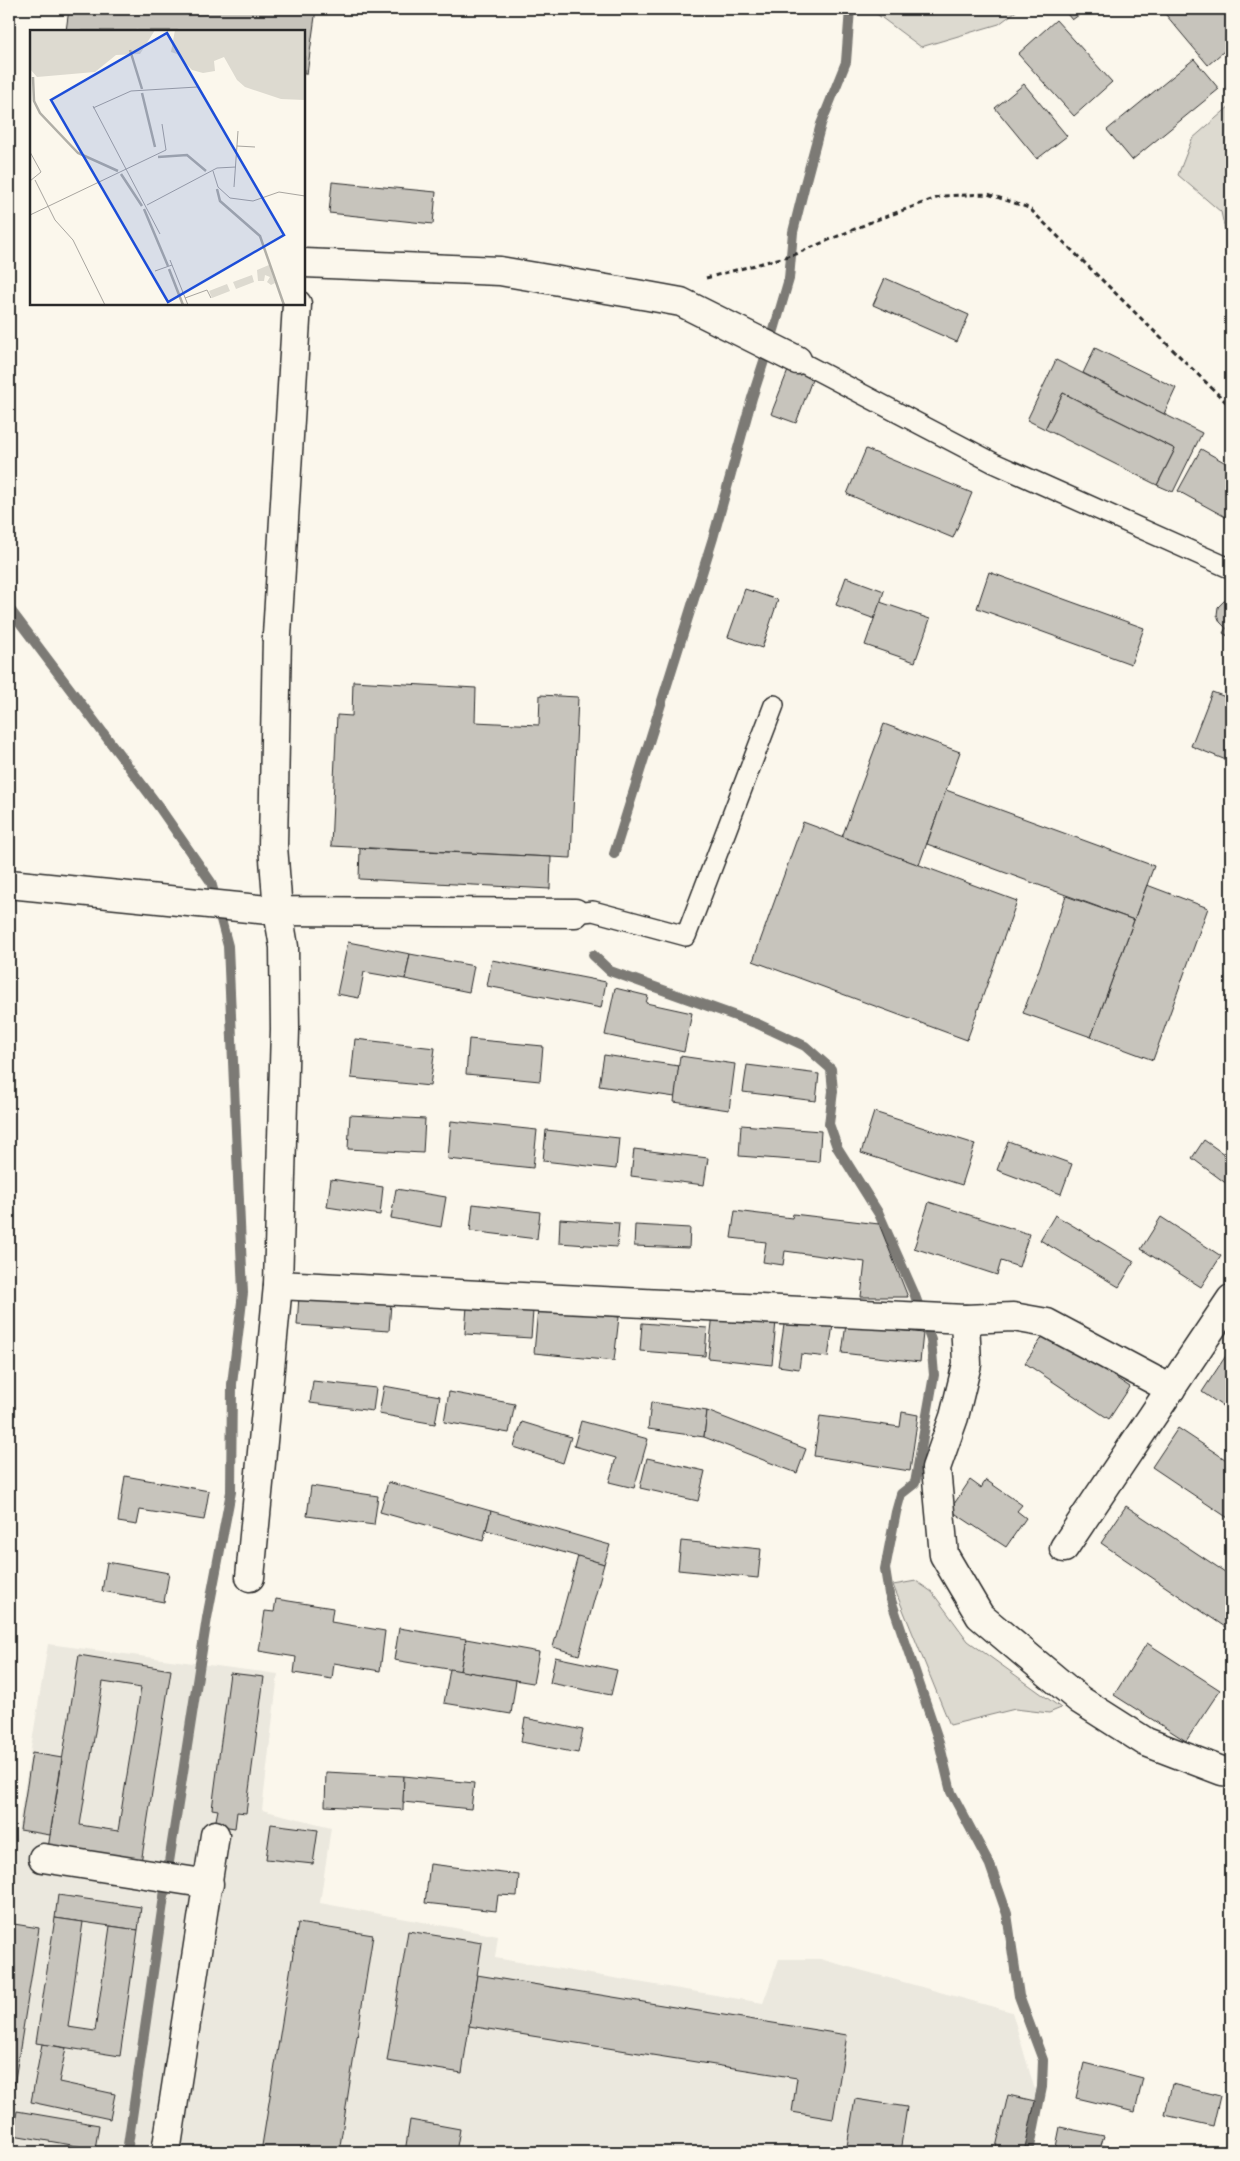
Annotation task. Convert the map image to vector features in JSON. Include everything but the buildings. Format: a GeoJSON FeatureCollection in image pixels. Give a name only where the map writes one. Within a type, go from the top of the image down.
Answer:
{"type":"FeatureCollection","features":[{"type":"Feature","properties":{"kind":"street"},"geometry":{"type":"LineString","coordinates":[[305,250],[500,271],[681,302],[797,360]]}},
{"type":"Feature","properties":{"kind":"street"},"geometry":{"type":"LineString","coordinates":[[250,1577],[278,1285],[285,1029],[284,947],[278,911],[273,846],[277,635],[298,305]]}},
{"type":"Feature","properties":{"kind":"street"},"geometry":{"type":"LineString","coordinates":[[9,884],[278,911],[575,913]]}},
{"type":"Feature","properties":{"kind":"street"},"geometry":{"type":"LineString","coordinates":[[278,1285],[965,1319],[1013,1317],[1047,1323],[1170,1389]]}},
{"type":"Feature","properties":{"kind":"street"},"geometry":{"type":"LineString","coordinates":[[1064,1548],[1231,1299]]}},
{"type":"Feature","properties":{"kind":"street"},"geometry":{"type":"LineString","coordinates":[[965,1319],[967,1364],[954,1417],[936,1468],[944,1555],[975,1608],[980,1616],[994,1628],[1080,1700],[1097,1711],[1146,1742],[1222,1771],[1231,1772]]}},
{"type":"Feature","properties":{"kind":"street"},"geometry":{"type":"LineString","coordinates":[[166,2152],[198,1882],[216,1835]]}},
{"type":"Feature","properties":{"kind":"street"},"geometry":{"type":"LineString","coordinates":[[43,1858],[198,1882]]}},
{"type":"Feature","properties":{"kind":"lane"},"geometry":{"type":"LineString","coordinates":[[797,360],[994,463],[1227,567]]}},
{"type":"Feature","properties":{"kind":"lane"},"geometry":{"type":"LineString","coordinates":[[575,913],[593,911],[686,936],[774,705]]}},
{"type":"Feature","properties":{"kind":"path"},"geometry":{"type":"LineString","coordinates":[[701,279],[796,254],[871,222],[942,196],[988,194],[1029,208],[1231,407]]}},
{"type":"Feature","properties":{"kind":"shaded area"},"geometry":{"type":"Polygon","coordinates":[[[870,9],[1019,9],[999,24],[921,47],[870,9]]]}},
{"type":"Feature","properties":{"kind":"shaded area"},"geometry":{"type":"Polygon","coordinates":[[[1231,105],[1231,257],[1221,212],[1178,175],[1192,139],[1231,105]]]}},
{"type":"Feature","properties":{"kind":"shaded area"},"geometry":{"type":"Polygon","coordinates":[[[916,1581],[932,1592],[968,1641],[1061,1708],[1049,1713],[1015,1709],[950,1725],[893,1585],[916,1581]]]}},
{"type":"Feature","properties":{"kind":"shaded area"},"geometry":{"type":"Polygon","coordinates":[[[48,1644],[278,1674],[262,1810],[331,1827],[320,1903],[498,1936],[495,1958],[763,2003],[779,1959],[820,1959],[1012,2012],[1037,2097],[1025,2152],[9,2152],[9,1883],[48,1644]]]}},
{"type":"Feature","properties":{"kind":"waterway"},"geometry":{"type":"LineString","coordinates":[[614,854],[713,538],[752,398],[789,279],[793,232],[805,184],[821,124],[846,62],[850,9]]}},
{"type":"Feature","properties":{"kind":"waterway"},"geometry":{"type":"LineString","coordinates":[[9,608],[159,807],[211,882],[228,946],[243,1293],[232,1384],[231,1492],[207,1618],[127,2152]]}},
{"type":"Feature","properties":{"kind":"waterway"},"geometry":{"type":"LineString","coordinates":[[593,955],[610,971],[758,1024],[805,1046],[831,1069],[833,1091],[829,1124],[837,1147],[879,1214],[914,1293],[931,1340],[934,1375],[915,1483],[901,1494],[885,1569],[889,1594],[939,1742],[951,1792],[990,1865],[1007,1914],[1019,1996],[1043,2060],[1042,2087],[1029,2152]]}}]}
